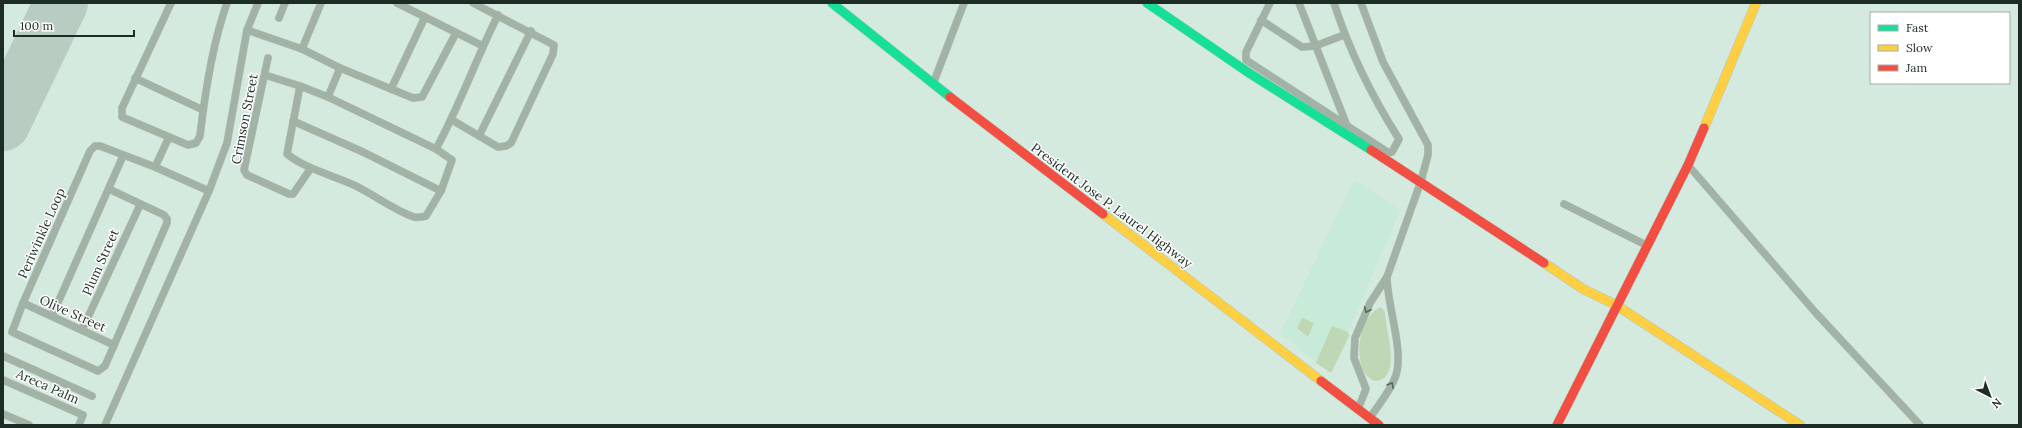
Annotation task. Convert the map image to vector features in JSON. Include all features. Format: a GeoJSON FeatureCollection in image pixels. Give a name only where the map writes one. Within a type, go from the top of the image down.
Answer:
{"type":"FeatureCollection","features":[{"type":"Feature","properties":{"kind":"main road","name":"President Jose P. Laurel Highway"},"geometry":{"type":"LineString","coordinates":[[832,3],[933,84],[1379,425]]}},
{"type":"Feature","properties":{"kind":"main road"},"geometry":{"type":"LineString","coordinates":[[1147,3],[1248,73],[1421,181],[1583,288],[1616,305],[1800,425]]}},
{"type":"Feature","properties":{"kind":"main road"},"geometry":{"type":"LineString","coordinates":[[1557,425],[1616,305],[1648,246],[1688,165],[1756,3]]}},
{"type":"Feature","properties":{"kind":"street"},"geometry":{"type":"LineString","coordinates":[[171,3],[122,108],[122,117],[188,145],[196,143],[200,136],[203,110],[219,28],[227,3]]}},
{"type":"Feature","properties":{"kind":"street"},"geometry":{"type":"LineString","coordinates":[[105,425],[209,191],[227,142],[247,30],[258,3]]}},
{"type":"Feature","properties":{"kind":"street"},"geometry":{"type":"LineString","coordinates":[[279,18],[284,3]]}},
{"type":"Feature","properties":{"kind":"street"},"geometry":{"type":"LineString","coordinates":[[302,49],[321,3]]}},
{"type":"Feature","properties":{"kind":"street"},"geometry":{"type":"LineString","coordinates":[[397,3],[483,46]]}},
{"type":"Feature","properties":{"kind":"street"},"geometry":{"type":"LineString","coordinates":[[452,120],[498,147],[506,146],[511,143],[553,54],[554,45],[531,31],[473,3]]}},
{"type":"Feature","properties":{"kind":"street"},"geometry":{"type":"LineString","coordinates":[[933,84],[964,3]]}},
{"type":"Feature","properties":{"kind":"street"},"geometry":{"type":"LineString","coordinates":[[1270,3],[1246,52],[1246,60],[1389,153],[1392,152],[1399,142],[1398,139],[1374,100],[1344,35],[1334,3]]}},
{"type":"Feature","properties":{"kind":"street"},"geometry":{"type":"LineString","coordinates":[[1299,3],[1347,126]]}},
{"type":"Feature","properties":{"kind":"street"},"geometry":{"type":"LineString","coordinates":[[1358,409],[1366,389],[1355,364],[1354,344],[1370,303],[1387,277],[1421,181],[1428,155],[1428,145],[1384,62],[1361,3]]}},
{"type":"Feature","properties":{"kind":"street"},"geometry":{"type":"LineString","coordinates":[[436,149],[452,120],[483,46],[498,15]]}},
{"type":"Feature","properties":{"kind":"street"},"geometry":{"type":"LineString","coordinates":[[391,89],[425,17]]}},
{"type":"Feature","properties":{"kind":"street"},"geometry":{"type":"LineString","coordinates":[[1261,20],[1302,47],[1315,46],[1344,35]]}},
{"type":"Feature","properties":{"kind":"street"},"geometry":{"type":"LineString","coordinates":[[247,30],[302,49],[340,68],[413,98],[422,97],[456,33]]}},
{"type":"Feature","properties":{"kind":"street"},"geometry":{"type":"LineString","coordinates":[[480,136],[531,31]]}},
{"type":"Feature","properties":{"kind":"street","name":"Crimson Street"},"geometry":{"type":"LineString","coordinates":[[268,58],[244,170],[247,175],[289,194],[293,194],[312,168]]}},
{"type":"Feature","properties":{"kind":"street"},"geometry":{"type":"LineString","coordinates":[[328,97],[340,68]]}},
{"type":"Feature","properties":{"kind":"street"},"geometry":{"type":"LineString","coordinates":[[265,75],[300,86],[328,97],[436,149],[452,160],[440,191],[426,216],[416,218],[397,210],[355,186],[312,168],[287,154],[300,86]]}},
{"type":"Feature","properties":{"kind":"street"},"geometry":{"type":"LineString","coordinates":[[135,78],[203,110]]}},
{"type":"Feature","properties":{"kind":"street"},"geometry":{"type":"LineString","coordinates":[[293,121],[363,152],[440,191]]}},
{"type":"Feature","properties":{"kind":"street"},"geometry":{"type":"LineString","coordinates":[[155,167],[169,137]]}},
{"type":"Feature","properties":{"kind":"street","name":"Periwinkle Loop"},"geometry":{"type":"LineString","coordinates":[[123,156],[100,146],[95,146],[90,151],[23,303],[13,329],[14,334],[98,371],[105,366],[167,223],[167,218],[140,204]]}},
{"type":"Feature","properties":{"kind":"street"},"geometry":{"type":"LineString","coordinates":[[52,316],[123,156],[155,167],[209,191]]}},
{"type":"Feature","properties":{"kind":"street"},"geometry":{"type":"LineString","coordinates":[[1688,165],[1815,312],[1920,425]]}},
{"type":"Feature","properties":{"kind":"street"},"geometry":{"type":"LineString","coordinates":[[109,189],[140,204]]}},
{"type":"Feature","properties":{"kind":"street","name":"Plum Street"},"geometry":{"type":"LineString","coordinates":[[82,330],[140,204]]}},
{"type":"Feature","properties":{"kind":"street"},"geometry":{"type":"LineString","coordinates":[[1564,204],[1648,246]]}},
{"type":"Feature","properties":{"kind":"street"},"geometry":{"type":"LineString","coordinates":[[1370,418],[1393,382],[1397,369],[1397,343],[1387,290],[1387,277]]}},
{"type":"Feature","properties":{"kind":"street","name":"Olive Street"},"geometry":{"type":"LineString","coordinates":[[23,303],[114,344]]}},
{"type":"Feature","properties":{"kind":"street"},"geometry":{"type":"LineString","coordinates":[[3,356],[92,396]]}},
{"type":"Feature","properties":{"kind":"street","name":"Areca Palm"},"geometry":{"type":"LineString","coordinates":[[3,380],[83,415],[79,425]]}},
{"type":"Feature","properties":{"kind":"street"},"geometry":{"type":"LineString","coordinates":[[3,414],[28,425]]}},
{"type":"Feature","properties":{"kind":"shaded area"},"geometry":{"type":"Polygon","coordinates":[[[1354,180],[1400,210],[1348,333],[1349,336],[1331,373],[1280,334],[1354,180]]]}},
{"type":"Feature","properties":{"kind":"shaded area"},"geometry":{"type":"Polygon","coordinates":[[[1381,307],[1385,312],[1391,353],[1391,364],[1388,373],[1383,379],[1374,381],[1366,375],[1362,366],[1360,342],[1362,331],[1367,320],[1373,312],[1381,307]]]}},
{"type":"Feature","properties":{"kind":"shaded area"},"geometry":{"type":"Polygon","coordinates":[[[1302,318],[1314,323],[1308,337],[1297,328],[1302,318]]]}},
{"type":"Feature","properties":{"kind":"shaded area"},"geometry":{"type":"Polygon","coordinates":[[[1332,326],[1348,332],[1349,336],[1331,373],[1316,363],[1332,326]]]}},
{"type":"Feature","properties":{"kind":"runway"},"geometry":{"type":"LineString","coordinates":[[3,124],[61,3]]}},
{"type":"Feature","properties":{"kind":"traffic: fast"},"geometry":{"type":"LineString","coordinates":[[832,3],[950,97]]}},
{"type":"Feature","properties":{"kind":"traffic: fast"},"geometry":{"type":"LineString","coordinates":[[1147,3],[1249,73],[1371,150]]}},
{"type":"Feature","properties":{"kind":"traffic: slow"},"geometry":{"type":"LineString","coordinates":[[1704,128],[1756,3]]}},
{"type":"Feature","properties":{"kind":"traffic: slow"},"geometry":{"type":"LineString","coordinates":[[1103,214],[1321,381]]}},
{"type":"Feature","properties":{"kind":"traffic: slow"},"geometry":{"type":"LineString","coordinates":[[1544,263],[1583,289],[1616,305],[1800,425]]}},
{"type":"Feature","properties":{"kind":"traffic: jam"},"geometry":{"type":"LineString","coordinates":[[950,97],[1103,214]]}},
{"type":"Feature","properties":{"kind":"traffic: jam"},"geometry":{"type":"LineString","coordinates":[[1557,425],[1688,165],[1704,128]]}},
{"type":"Feature","properties":{"kind":"traffic: jam"},"geometry":{"type":"LineString","coordinates":[[1371,150],[1544,263]]}},
{"type":"Feature","properties":{"kind":"traffic: jam"},"geometry":{"type":"LineString","coordinates":[[1321,381],[1379,425]]}}]}
